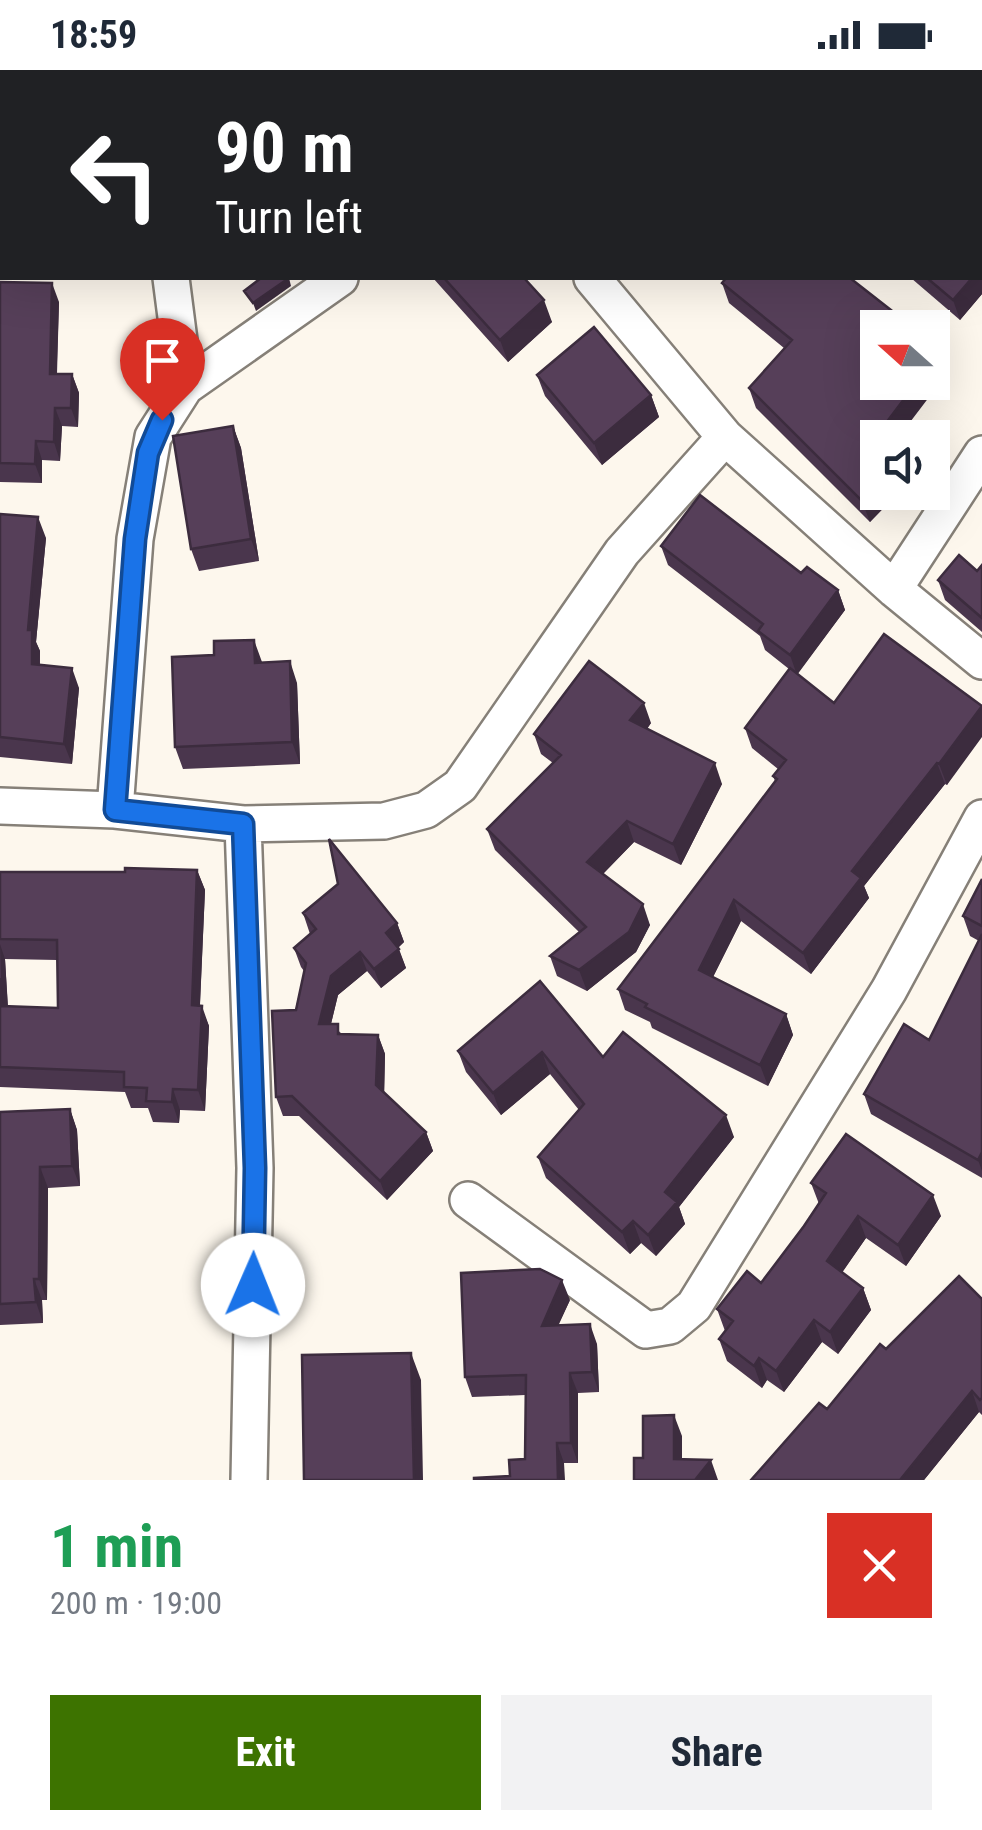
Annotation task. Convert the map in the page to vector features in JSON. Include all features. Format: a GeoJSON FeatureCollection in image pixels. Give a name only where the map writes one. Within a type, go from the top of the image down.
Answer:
{"type":"FeatureCollection","features":[{"type":"Feature","properties":{"kind":"street"},"geometry":{"type":"LineString","coordinates":[[170,280],[184,387]]}},
{"type":"Feature","properties":{"kind":"street"},"geometry":{"type":"LineString","coordinates":[[115,810],[135,539],[148,453],[162,420],[184,387],[337,280]]}},
{"type":"Feature","properties":{"kind":"street"},"geometry":{"type":"LineString","coordinates":[[594,280],[724,437],[982,662]]}},
{"type":"Feature","properties":{"kind":"street"},"geometry":{"type":"LineString","coordinates":[[0,806],[115,810],[243,824],[384,820],[426,810],[460,786],[622,552],[724,437]]}},
{"type":"Feature","properties":{"kind":"street"},"geometry":{"type":"LineString","coordinates":[[894,589],[982,454]]}},
{"type":"Feature","properties":{"kind":"street"},"geometry":{"type":"LineString","coordinates":[[468,1200],[646,1330],[670,1326],[694,1306],[889,990],[982,818]]}},
{"type":"Feature","properties":{"kind":"street"},"geometry":{"type":"LineString","coordinates":[[243,824],[255,1168],[250,1480]]}},
{"type":"Feature","properties":{"kind":"building"},"geometry":{"type":"Polygon","coordinates":[[[258,280],[286,280],[253,303],[244,291],[258,280]]]}},
{"type":"Feature","properties":{"kind":"building"},"geometry":{"type":"Polygon","coordinates":[[[446,280],[526,280],[544,300],[500,340],[446,280]]]}},
{"type":"Feature","properties":{"kind":"building"},"geometry":{"type":"Polygon","coordinates":[[[724,280],[853,280],[891,310],[860,310],[860,400],[903,400],[888,420],[860,420],[860,499],[749,388],[792,340],[722,283],[724,280]]]}},
{"type":"Feature","properties":{"kind":"building"},"geometry":{"type":"Polygon","coordinates":[[[929,280],[970,280],[953,300],[929,280]]]}},
{"type":"Feature","properties":{"kind":"building"},"geometry":{"type":"Polygon","coordinates":[[[0,282],[52,283],[50,374],[72,374],[71,408],[55,408],[54,442],[36,441],[35,464],[0,463],[0,282]]]}},
{"type":"Feature","properties":{"kind":"building"},"geometry":{"type":"Polygon","coordinates":[[[594,327],[651,395],[594,443],[537,375],[594,327]]]}},
{"type":"Feature","properties":{"kind":"building"},"geometry":{"type":"Polygon","coordinates":[[[233,426],[251,539],[191,549],[173,436],[233,426]]]}},
{"type":"Feature","properties":{"kind":"building"},"geometry":{"type":"Polygon","coordinates":[[[700,495],[801,573],[807,567],[838,590],[790,655],[758,631],[763,624],[661,546],[700,495]]]}},
{"type":"Feature","properties":{"kind":"building"},"geometry":{"type":"Polygon","coordinates":[[[0,514],[38,517],[28,630],[32,630],[32,664],[72,668],[64,744],[0,737],[0,514]]]}},
{"type":"Feature","properties":{"kind":"building"},"geometry":{"type":"Polygon","coordinates":[[[959,555],[977,571],[982,565],[982,618],[938,580],[959,555]]]}},
{"type":"Feature","properties":{"kind":"building"},"geometry":{"type":"Polygon","coordinates":[[[884,634],[982,706],[852,871],[861,878],[803,953],[734,900],[699,970],[786,1014],[760,1065],[645,1007],[647,1004],[618,989],[777,779],[773,776],[786,760],[745,728],[790,668],[834,703],[884,634]]]}},
{"type":"Feature","properties":{"kind":"building"},"geometry":{"type":"Polygon","coordinates":[[[254,640],[255,663],[290,661],[292,742],[175,747],[172,657],[214,655],[214,641],[254,640]]]}},
{"type":"Feature","properties":{"kind":"building"},"geometry":{"type":"Polygon","coordinates":[[[589,661],[644,703],[630,720],[715,763],[673,844],[627,821],[587,862],[643,904],[629,932],[579,970],[550,956],[586,927],[487,829],[561,755],[534,734],[589,661]]]}},
{"type":"Feature","properties":{"kind":"building"},"geometry":{"type":"Polygon","coordinates":[[[329,839],[397,923],[386,933],[399,949],[374,969],[360,952],[331,976],[319,1024],[338,1024],[338,1034],[378,1035],[376,1085],[426,1132],[380,1181],[292,1096],[276,1097],[272,1011],[296,1010],[306,963],[294,948],[316,929],[303,913],[338,884],[329,839]]]}},
{"type":"Feature","properties":{"kind":"building"},"geometry":{"type":"Polygon","coordinates":[[[125,868],[197,870],[192,1005],[202,1006],[198,1090],[173,1089],[172,1102],[146,1101],[147,1088],[124,1087],[124,1072],[0,1067],[0,978],[2,1006],[58,1008],[57,940],[0,939],[0,872],[125,872],[125,868]]]}},
{"type":"Feature","properties":{"kind":"building"},"geometry":{"type":"Polygon","coordinates":[[[982,879],[982,926],[963,916],[982,879]]]}},
{"type":"Feature","properties":{"kind":"building"},"geometry":{"type":"Polygon","coordinates":[[[982,934],[982,1152],[978,1160],[864,1094],[904,1024],[929,1040],[982,934]]]}},
{"type":"Feature","properties":{"kind":"building"},"geometry":{"type":"Polygon","coordinates":[[[540,981],[603,1057],[623,1032],[726,1115],[665,1192],[677,1202],[648,1235],[633,1221],[622,1232],[538,1157],[584,1104],[542,1052],[493,1093],[458,1051],[540,981]]]}},
{"type":"Feature","properties":{"kind":"building"},"geometry":{"type":"Polygon","coordinates":[[[70,1109],[72,1166],[40,1167],[36,1302],[0,1304],[0,1112],[70,1109]]]}},
{"type":"Feature","properties":{"kind":"building"},"geometry":{"type":"Polygon","coordinates":[[[846,1134],[933,1195],[898,1245],[858,1216],[827,1261],[863,1288],[830,1332],[814,1320],[776,1371],[759,1358],[754,1366],[719,1339],[733,1321],[717,1309],[747,1271],[761,1283],[804,1226],[826,1193],[811,1183],[846,1134]]]}},
{"type":"Feature","properties":{"kind":"building"},"geometry":{"type":"Polygon","coordinates":[[[540,1269],[562,1280],[542,1326],[590,1324],[592,1372],[570,1373],[571,1443],[557,1443],[558,1480],[474,1480],[510,1476],[509,1460],[525,1459],[526,1375],[465,1377],[461,1273],[540,1269]]]}},
{"type":"Feature","properties":{"kind":"building"},"geometry":{"type":"Polygon","coordinates":[[[959,1276],[982,1299],[982,1398],[972,1391],[900,1480],[751,1480],[819,1403],[827,1409],[880,1344],[886,1349],[959,1276]]]}},
{"type":"Feature","properties":{"kind":"building"},"geometry":{"type":"Polygon","coordinates":[[[411,1353],[414,1480],[304,1480],[302,1355],[411,1353]]]}},
{"type":"Feature","properties":{"kind":"building"},"geometry":{"type":"Polygon","coordinates":[[[674,1415],[674,1459],[711,1460],[695,1480],[634,1480],[634,1458],[643,1458],[643,1416],[674,1415]]]}},
{"type":"Feature","properties":{"kind":"route"},"geometry":{"type":"LineString","coordinates":[[162,420],[148,453],[135,539],[115,810],[243,824],[255,1168],[253,1285]]}}]}
